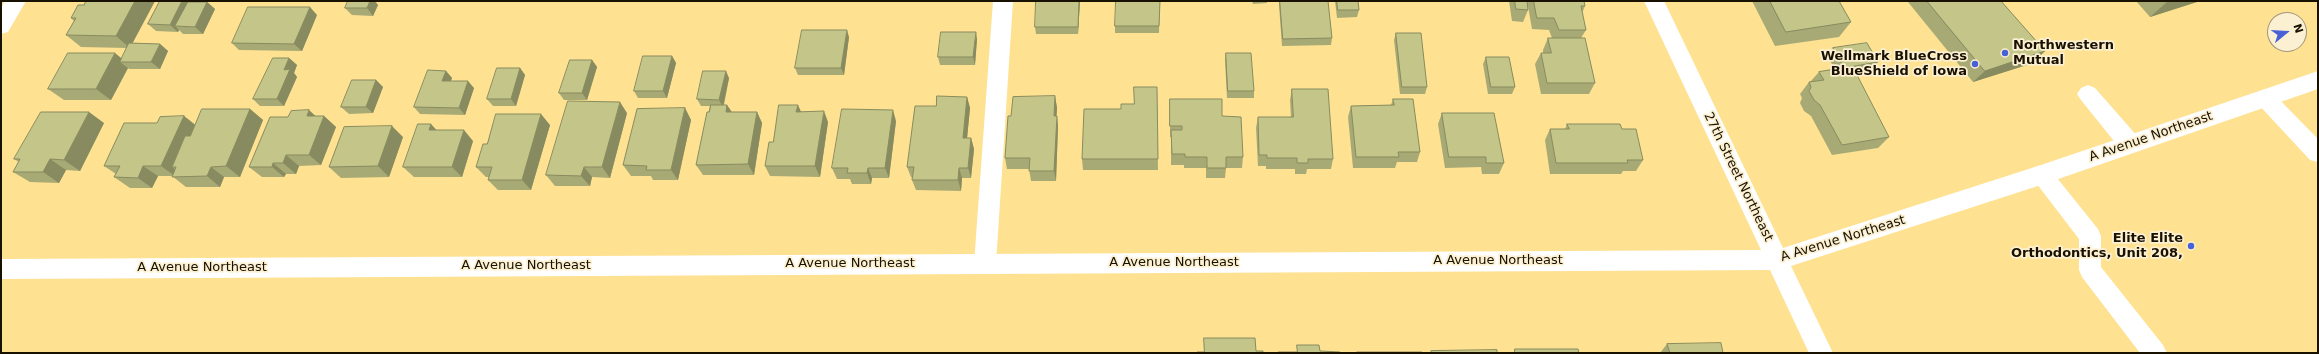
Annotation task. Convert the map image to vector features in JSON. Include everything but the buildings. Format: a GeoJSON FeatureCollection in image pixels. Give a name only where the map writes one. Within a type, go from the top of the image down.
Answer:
{"type":"FeatureCollection","features":[{"type":"Feature","properties":{"kind":"street"},"geometry":{"type":"LineString","coordinates":[[1,26],[16,1]]}},
{"type":"Feature","properties":{"kind":"street"},"geometry":{"type":"LineString","coordinates":[[985,264],[1003,1]]}},
{"type":"Feature","properties":{"kind":"street","name":"27th Street Northeast"},"geometry":{"type":"LineString","coordinates":[[1654,1],[1821,353]]}},
{"type":"Feature","properties":{"kind":"street","name":"A Avenue Northeast"},"geometry":{"type":"LineString","coordinates":[[1,269],[1778,260],[2041,175],[2318,80]]}},
{"type":"Feature","properties":{"kind":"street"},"geometry":{"type":"LineString","coordinates":[[2088,94],[2130,144]]}},
{"type":"Feature","properties":{"kind":"street"},"geometry":{"type":"LineString","coordinates":[[2265,98],[2318,153]]}},
{"type":"Feature","properties":{"kind":"street"},"geometry":{"type":"LineString","coordinates":[[2041,175],[2090,236],[2090,270],[2155,353]]}},
{"type":"Feature","properties":{"kind":"place","name":"Northwestern Mutual"},"geometry":{"type":"Point","coordinates":[2005,53]}},
{"type":"Feature","properties":{"kind":"place","name":"Wellmark BlueCross BlueShield of Iowa"},"geometry":{"type":"Point","coordinates":[1975,64]}},
{"type":"Feature","properties":{"kind":"place","name":"Elite Elite Orthodontics, Unit 208,"},"geometry":{"type":"Point","coordinates":[2191,246]}}]}
